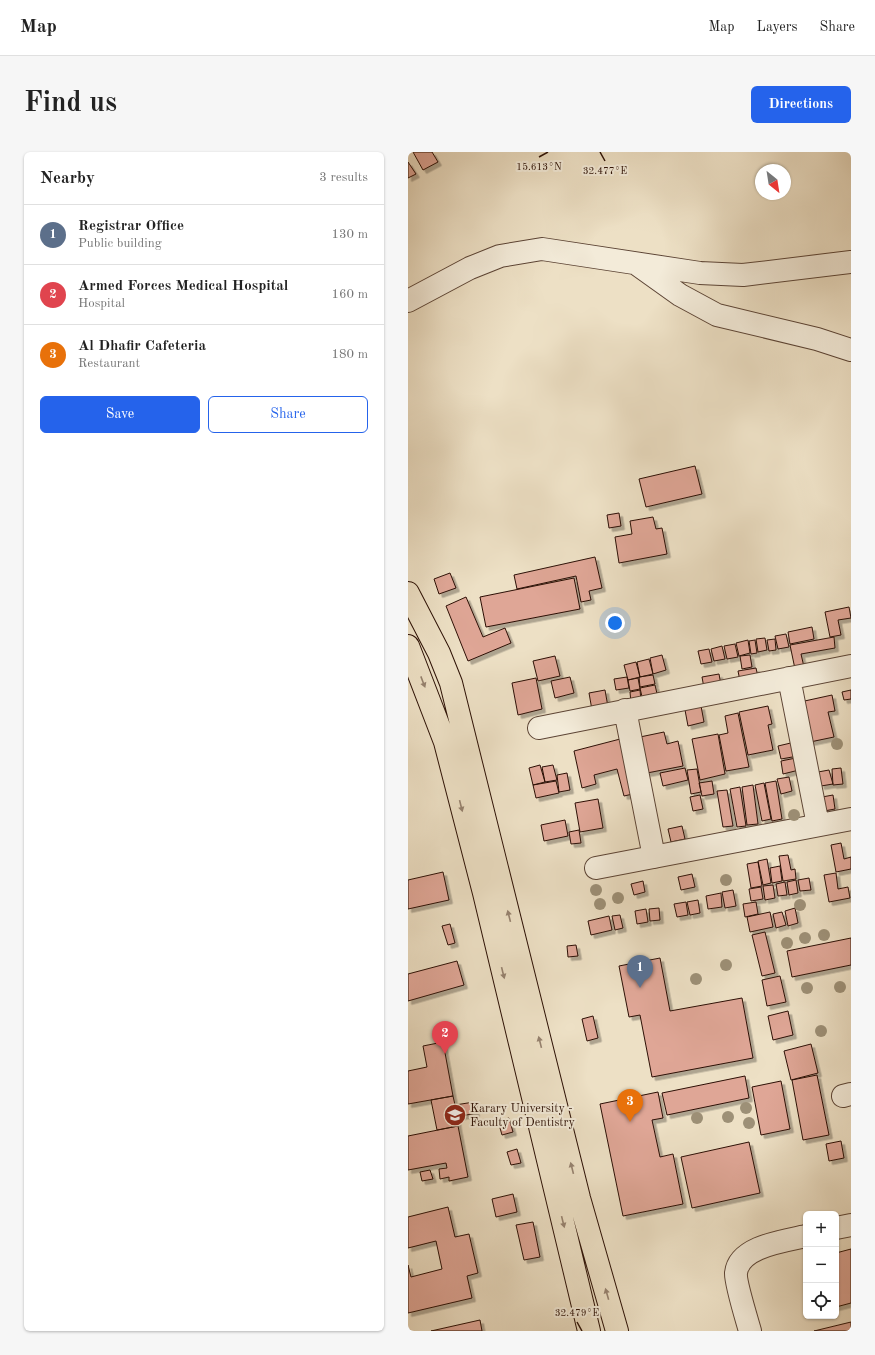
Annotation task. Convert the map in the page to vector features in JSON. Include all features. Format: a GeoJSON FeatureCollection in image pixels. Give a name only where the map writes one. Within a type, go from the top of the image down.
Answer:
{"type":"FeatureCollection","features":[{"type":"Feature","properties":{"kind":"main road"},"geometry":{"type":"LineString","coordinates":[[408,593],[415,622],[451,683],[579,1198],[617,1331]]}},
{"type":"Feature","properties":{"kind":"main road"},"geometry":{"type":"LineString","coordinates":[[408,646],[445,742],[484,894],[589,1331]]}},
{"type":"Feature","properties":{"kind":"main road"},"geometry":{"type":"LineString","coordinates":[[558,1201],[579,1198]]}},
{"type":"Feature","properties":{"kind":"street"},"geometry":{"type":"LineString","coordinates":[[408,301],[470,268],[500,256],[542,249],[700,273],[743,275],[851,262]]}},
{"type":"Feature","properties":{"kind":"street"},"geometry":{"type":"LineString","coordinates":[[633,262],[680,295],[717,315],[817,339],[851,350]]}},
{"type":"Feature","properties":{"kind":"street"},"geometry":{"type":"LineString","coordinates":[[539,728],[851,666]]}},
{"type":"Feature","properties":{"kind":"street"},"geometry":{"type":"LineString","coordinates":[[789,678],[818,825]]}},
{"type":"Feature","properties":{"kind":"street"},"geometry":{"type":"LineString","coordinates":[[625,710],[654,857]]}},
{"type":"Feature","properties":{"kind":"street"},"geometry":{"type":"LineString","coordinates":[[596,868],[851,819]]}},
{"type":"Feature","properties":{"kind":"street"},"geometry":{"type":"LineString","coordinates":[[839,1227],[851,1224]]}},
{"type":"Feature","properties":{"kind":"street"},"geometry":{"type":"LineString","coordinates":[[750,1331],[736,1274],[742,1259],[758,1248],[803,1237]]}},
{"type":"Feature","properties":{"kind":"building"},"geometry":{"type":"Polygon","coordinates":[[[413,152],[432,152],[438,162],[423,170],[413,152]]]}},
{"type":"Feature","properties":{"kind":"building"},"geometry":{"type":"Polygon","coordinates":[[[408,162],[416,174],[408,178],[408,162]]]}},
{"type":"Feature","properties":{"kind":"building"},"geometry":{"type":"Polygon","coordinates":[[[695,466],[702,494],[646,507],[639,479],[695,466]]]}},
{"type":"Feature","properties":{"kind":"building"},"geometry":{"type":"Polygon","coordinates":[[[619,513],[621,526],[609,528],[607,515],[619,513]]]}},
{"type":"Feature","properties":{"kind":"building"},"geometry":{"type":"Polygon","coordinates":[[[653,517],[656,529],[662,528],[667,554],[619,563],[615,537],[632,534],[630,521],[653,517]]]}},
{"type":"Feature","properties":{"kind":"building"},"geometry":{"type":"Polygon","coordinates":[[[595,557],[602,588],[589,591],[591,600],[581,602],[576,576],[517,589],[514,575],[595,557]]]}},
{"type":"Feature","properties":{"kind":"building"},"geometry":{"type":"Polygon","coordinates":[[[450,573],[456,588],[439,594],[434,579],[450,573]]]}},
{"type":"Feature","properties":{"kind":"building"},"geometry":{"type":"Polygon","coordinates":[[[574,578],[580,609],[486,627],[480,597],[574,578]]]}},
{"type":"Feature","properties":{"kind":"building"},"geometry":{"type":"Polygon","coordinates":[[[466,597],[483,637],[505,628],[511,643],[468,661],[446,606],[466,597]]]}},
{"type":"Feature","properties":{"kind":"building"},"geometry":{"type":"Polygon","coordinates":[[[849,607],[851,618],[838,620],[841,635],[830,637],[825,612],[849,607]]]}},
{"type":"Feature","properties":{"kind":"building"},"geometry":{"type":"Polygon","coordinates":[[[812,627],[814,639],[790,644],[788,632],[812,627]]]}},
{"type":"Feature","properties":{"kind":"building"},"geometry":{"type":"Polygon","coordinates":[[[786,634],[789,647],[778,649],[775,636],[786,634]]]}},
{"type":"Feature","properties":{"kind":"building"},"geometry":{"type":"Polygon","coordinates":[[[834,637],[835,648],[801,654],[804,667],[795,669],[790,645],[834,637]]]}},
{"type":"Feature","properties":{"kind":"building"},"geometry":{"type":"Polygon","coordinates":[[[765,638],[767,650],[758,652],[756,639],[765,638]]]}},
{"type":"Feature","properties":{"kind":"building"},"geometry":{"type":"Polygon","coordinates":[[[775,639],[776,650],[769,651],[767,640],[775,639]]]}},
{"type":"Feature","properties":{"kind":"building"},"geometry":{"type":"Polygon","coordinates":[[[748,640],[750,653],[739,656],[736,643],[748,640]]]}},
{"type":"Feature","properties":{"kind":"building"},"geometry":{"type":"Polygon","coordinates":[[[755,640],[757,653],[751,654],[749,641],[755,640]]]}},
{"type":"Feature","properties":{"kind":"building"},"geometry":{"type":"Polygon","coordinates":[[[735,644],[738,657],[727,659],[724,646],[735,644]]]}},
{"type":"Feature","properties":{"kind":"building"},"geometry":{"type":"Polygon","coordinates":[[[722,646],[725,659],[714,661],[711,649],[722,646]]]}},
{"type":"Feature","properties":{"kind":"building"},"geometry":{"type":"Polygon","coordinates":[[[709,649],[712,662],[701,664],[698,651],[709,649]]]}},
{"type":"Feature","properties":{"kind":"building"},"geometry":{"type":"Polygon","coordinates":[[[662,655],[666,670],[653,674],[650,658],[662,655]]]}},
{"type":"Feature","properties":{"kind":"building"},"geometry":{"type":"Polygon","coordinates":[[[750,655],[752,667],[742,669],[740,656],[750,655]]]}},
{"type":"Feature","properties":{"kind":"building"},"geometry":{"type":"Polygon","coordinates":[[[555,656],[560,676],[538,681],[533,661],[555,656]]]}},
{"type":"Feature","properties":{"kind":"building"},"geometry":{"type":"Polygon","coordinates":[[[649,659],[653,674],[640,677],[637,662],[649,659]]]}},
{"type":"Feature","properties":{"kind":"building"},"geometry":{"type":"Polygon","coordinates":[[[636,662],[640,677],[628,680],[624,665],[636,662]]]}},
{"type":"Feature","properties":{"kind":"building"},"geometry":{"type":"Polygon","coordinates":[[[756,668],[758,677],[740,681],[738,671],[756,668]]]}},
{"type":"Feature","properties":{"kind":"building"},"geometry":{"type":"Polygon","coordinates":[[[719,674],[721,685],[704,688],[702,677],[719,674]]]}},
{"type":"Feature","properties":{"kind":"building"},"geometry":{"type":"Polygon","coordinates":[[[653,675],[655,684],[640,687],[639,677],[653,675]]]}},
{"type":"Feature","properties":{"kind":"building"},"geometry":{"type":"Polygon","coordinates":[[[570,677],[574,693],[555,698],[551,681],[570,677]]]}},
{"type":"Feature","properties":{"kind":"building"},"geometry":{"type":"Polygon","coordinates":[[[627,677],[629,688],[616,690],[614,679],[627,677]]]}},
{"type":"Feature","properties":{"kind":"building"},"geometry":{"type":"Polygon","coordinates":[[[536,678],[542,709],[518,715],[512,683],[536,678]]]}},
{"type":"Feature","properties":{"kind":"building"},"geometry":{"type":"Polygon","coordinates":[[[638,678],[640,689],[630,691],[628,680],[638,678]]]}},
{"type":"Feature","properties":{"kind":"building"},"geometry":{"type":"Polygon","coordinates":[[[655,685],[658,698],[643,701],[640,688],[655,685]]]}},
{"type":"Feature","properties":{"kind":"building"},"geometry":{"type":"Polygon","coordinates":[[[605,690],[608,707],[592,710],[589,693],[605,690]]]}},
{"type":"Feature","properties":{"kind":"building"},"geometry":{"type":"Polygon","coordinates":[[[640,690],[641,701],[631,703],[630,692],[640,690]]]}},
{"type":"Feature","properties":{"kind":"building"},"geometry":{"type":"Polygon","coordinates":[[[851,690],[851,699],[844,700],[842,692],[851,690]]]}},
{"type":"Feature","properties":{"kind":"building"},"geometry":{"type":"Polygon","coordinates":[[[832,695],[835,711],[828,712],[834,737],[810,742],[800,702],[832,695]]]}},
{"type":"Feature","properties":{"kind":"building"},"geometry":{"type":"Polygon","coordinates":[[[701,706],[704,722],[688,726],[685,710],[701,706]]]}},
{"type":"Feature","properties":{"kind":"building"},"geometry":{"type":"Polygon","coordinates":[[[768,706],[772,724],[768,725],[773,750],[748,755],[739,712],[768,706]]]}},
{"type":"Feature","properties":{"kind":"building"},"geometry":{"type":"Polygon","coordinates":[[[738,713],[749,767],[726,771],[719,735],[728,733],[725,716],[738,713]]]}},
{"type":"Feature","properties":{"kind":"building"},"geometry":{"type":"Polygon","coordinates":[[[664,732],[667,744],[678,741],[683,766],[647,773],[640,737],[664,732]]]}},
{"type":"Feature","properties":{"kind":"building"},"geometry":{"type":"Polygon","coordinates":[[[718,734],[725,774],[700,780],[692,739],[718,734]]]}},
{"type":"Feature","properties":{"kind":"building"},"geometry":{"type":"Polygon","coordinates":[[[624,738],[637,793],[624,796],[617,769],[594,775],[596,784],[582,788],[574,751],[624,738]]]}},
{"type":"Feature","properties":{"kind":"building"},"geometry":{"type":"Polygon","coordinates":[[[795,742],[798,756],[781,759],[778,746],[795,742]]]}},
{"type":"Feature","properties":{"kind":"building"},"geometry":{"type":"Polygon","coordinates":[[[796,758],[799,770],[783,774],[781,761],[796,758]]]}},
{"type":"Feature","properties":{"kind":"building"},"geometry":{"type":"Polygon","coordinates":[[[540,765],[545,782],[533,785],[529,768],[540,765]]]}},
{"type":"Feature","properties":{"kind":"building"},"geometry":{"type":"Polygon","coordinates":[[[553,765],[557,780],[545,782],[542,767],[553,765]]]}},
{"type":"Feature","properties":{"kind":"building"},"geometry":{"type":"Polygon","coordinates":[[[685,768],[688,780],[663,786],[660,773],[685,768]]]}},
{"type":"Feature","properties":{"kind":"building"},"geometry":{"type":"Polygon","coordinates":[[[841,768],[843,784],[833,785],[832,769],[841,768]]]}},
{"type":"Feature","properties":{"kind":"building"},"geometry":{"type":"Polygon","coordinates":[[[697,769],[701,792],[691,794],[687,770],[697,769]]]}},
{"type":"Feature","properties":{"kind":"building"},"geometry":{"type":"Polygon","coordinates":[[[829,770],[833,784],[821,786],[818,772],[829,770]]]}},
{"type":"Feature","properties":{"kind":"building"},"geometry":{"type":"Polygon","coordinates":[[[567,773],[570,790],[559,792],[557,775],[567,773]]]}},
{"type":"Feature","properties":{"kind":"building"},"geometry":{"type":"Polygon","coordinates":[[[789,777],[792,791],[781,794],[777,779],[789,777]]]}},
{"type":"Feature","properties":{"kind":"building"},"geometry":{"type":"Polygon","coordinates":[[[556,781],[559,793],[536,798],[533,785],[556,781]]]}},
{"type":"Feature","properties":{"kind":"building"},"geometry":{"type":"Polygon","coordinates":[[[712,781],[714,794],[702,796],[699,783],[712,781]]]}},
{"type":"Feature","properties":{"kind":"building"},"geometry":{"type":"Polygon","coordinates":[[[776,781],[782,819],[772,821],[765,783],[776,781]]]}},
{"type":"Feature","properties":{"kind":"building"},"geometry":{"type":"Polygon","coordinates":[[[764,783],[771,819],[762,821],[755,785],[764,783]]]}},
{"type":"Feature","properties":{"kind":"building"},"geometry":{"type":"Polygon","coordinates":[[[753,785],[758,824],[747,825],[742,787],[753,785]]]}},
{"type":"Feature","properties":{"kind":"building"},"geometry":{"type":"Polygon","coordinates":[[[740,787],[746,826],[737,827],[730,789],[740,787]]]}},
{"type":"Feature","properties":{"kind":"building"},"geometry":{"type":"Polygon","coordinates":[[[727,790],[733,826],[723,827],[717,791],[727,790]]]}},
{"type":"Feature","properties":{"kind":"building"},"geometry":{"type":"Polygon","coordinates":[[[700,795],[703,809],[693,811],[690,797],[700,795]]]}},
{"type":"Feature","properties":{"kind":"building"},"geometry":{"type":"Polygon","coordinates":[[[833,795],[835,809],[824,811],[822,797],[833,795]]]}},
{"type":"Feature","properties":{"kind":"building"},"geometry":{"type":"Polygon","coordinates":[[[598,799],[603,828],[580,832],[575,803],[598,799]]]}},
{"type":"Feature","properties":{"kind":"building"},"geometry":{"type":"Polygon","coordinates":[[[565,820],[568,836],[544,841],[541,825],[565,820]]]}},
{"type":"Feature","properties":{"kind":"building"},"geometry":{"type":"Polygon","coordinates":[[[682,826],[685,839],[671,842],[668,829],[682,826]]]}},
{"type":"Feature","properties":{"kind":"building"},"geometry":{"type":"Polygon","coordinates":[[[579,830],[581,843],[571,844],[569,832],[579,830]]]}},
{"type":"Feature","properties":{"kind":"building"},"geometry":{"type":"Polygon","coordinates":[[[841,843],[844,859],[851,857],[851,869],[836,872],[831,845],[841,843]]]}},
{"type":"Feature","properties":{"kind":"building"},"geometry":{"type":"Polygon","coordinates":[[[788,855],[791,870],[795,869],[796,879],[783,881],[779,856],[788,855]]]}},
{"type":"Feature","properties":{"kind":"building"},"geometry":{"type":"Polygon","coordinates":[[[767,859],[771,883],[763,885],[758,861],[767,859]]]}},
{"type":"Feature","properties":{"kind":"building"},"geometry":{"type":"Polygon","coordinates":[[[758,862],[762,886],[751,888],[747,864],[758,862]]]}},
{"type":"Feature","properties":{"kind":"building"},"geometry":{"type":"Polygon","coordinates":[[[780,866],[782,881],[772,883],[770,868],[780,866]]]}},
{"type":"Feature","properties":{"kind":"building"},"geometry":{"type":"Polygon","coordinates":[[[443,872],[449,900],[408,909],[408,880],[443,872]]]}},
{"type":"Feature","properties":{"kind":"building"},"geometry":{"type":"Polygon","coordinates":[[[836,873],[838,889],[848,887],[850,898],[829,902],[824,875],[836,873]]]}},
{"type":"Feature","properties":{"kind":"building"},"geometry":{"type":"Polygon","coordinates":[[[692,874],[695,887],[681,890],[678,877],[692,874]]]}},
{"type":"Feature","properties":{"kind":"building"},"geometry":{"type":"Polygon","coordinates":[[[809,878],[811,890],[800,891],[798,880],[809,878]]]}},
{"type":"Feature","properties":{"kind":"building"},"geometry":{"type":"Polygon","coordinates":[[[796,880],[798,893],[789,895],[787,882],[796,880]]]}},
{"type":"Feature","properties":{"kind":"building"},"geometry":{"type":"Polygon","coordinates":[[[643,881],[645,892],[634,895],[631,884],[643,881]]]}},
{"type":"Feature","properties":{"kind":"building"},"geometry":{"type":"Polygon","coordinates":[[[785,882],[787,895],[778,896],[776,884],[785,882]]]}},
{"type":"Feature","properties":{"kind":"building"},"geometry":{"type":"Polygon","coordinates":[[[773,885],[775,898],[765,900],[763,886],[773,885]]]}},
{"type":"Feature","properties":{"kind":"building"},"geometry":{"type":"Polygon","coordinates":[[[761,887],[763,899],[751,901],[749,889],[761,887]]]}},
{"type":"Feature","properties":{"kind":"building"},"geometry":{"type":"Polygon","coordinates":[[[733,890],[736,906],[725,908],[722,892],[733,890]]]}},
{"type":"Feature","properties":{"kind":"building"},"geometry":{"type":"Polygon","coordinates":[[[721,893],[722,907],[708,909],[706,896],[721,893]]]}},
{"type":"Feature","properties":{"kind":"building"},"geometry":{"type":"Polygon","coordinates":[[[698,900],[700,913],[690,915],[687,902],[698,900]]]}},
{"type":"Feature","properties":{"kind":"building"},"geometry":{"type":"Polygon","coordinates":[[[686,902],[688,915],[677,917],[674,904],[686,902]]]}},
{"type":"Feature","properties":{"kind":"building"},"geometry":{"type":"Polygon","coordinates":[[[756,902],[758,914],[745,917],[743,904],[756,902]]]}},
{"type":"Feature","properties":{"kind":"building"},"geometry":{"type":"Polygon","coordinates":[[[659,908],[660,920],[650,921],[649,909],[659,908]]]}},
{"type":"Feature","properties":{"kind":"building"},"geometry":{"type":"Polygon","coordinates":[[[795,908],[798,923],[788,926],[785,911],[795,908]]]}},
{"type":"Feature","properties":{"kind":"building"},"geometry":{"type":"Polygon","coordinates":[[[646,909],[648,922],[637,924],[635,911],[646,909]]]}},
{"type":"Feature","properties":{"kind":"building"},"geometry":{"type":"Polygon","coordinates":[[[770,912],[773,927],[750,932],[747,917],[770,912]]]}},
{"type":"Feature","properties":{"kind":"building"},"geometry":{"type":"Polygon","coordinates":[[[782,912],[786,925],[776,928],[773,914],[782,912]]]}},
{"type":"Feature","properties":{"kind":"building"},"geometry":{"type":"Polygon","coordinates":[[[620,915],[623,928],[615,930],[612,916],[620,915]]]}},
{"type":"Feature","properties":{"kind":"building"},"geometry":{"type":"Polygon","coordinates":[[[609,916],[612,930],[591,935],[588,921],[609,916]]]}},
{"type":"Feature","properties":{"kind":"building"},"geometry":{"type":"Polygon","coordinates":[[[450,924],[455,943],[448,945],[442,926],[450,924]]]}},
{"type":"Feature","properties":{"kind":"building"},"geometry":{"type":"Polygon","coordinates":[[[765,932],[775,973],[762,976],[752,935],[765,932]]]}},
{"type":"Feature","properties":{"kind":"building"},"geometry":{"type":"Polygon","coordinates":[[[851,938],[851,965],[792,977],[787,951],[851,938]]]}},
{"type":"Feature","properties":{"kind":"building"},"geometry":{"type":"Polygon","coordinates":[[[576,945],[578,956],[568,957],[567,946],[576,945]]]}},
{"type":"Feature","properties":{"kind":"building"},"geometry":{"type":"Polygon","coordinates":[[[660,958],[670,1011],[742,998],[753,1058],[652,1077],[640,1015],[629,1017],[619,966],[660,958]]]}},
{"type":"Feature","properties":{"kind":"building"},"geometry":{"type":"Polygon","coordinates":[[[457,961],[464,985],[408,1001],[408,974],[457,961]]]}},
{"type":"Feature","properties":{"kind":"building"},"geometry":{"type":"Polygon","coordinates":[[[780,976],[786,1002],[767,1006],[762,980],[780,976]]]}},
{"type":"Feature","properties":{"kind":"building"},"geometry":{"type":"Polygon","coordinates":[[[788,1011],[793,1035],[773,1040],[768,1016],[788,1011]]]}},
{"type":"Feature","properties":{"kind":"building"},"geometry":{"type":"Polygon","coordinates":[[[593,1016],[598,1038],[587,1041],[582,1019],[593,1016]]]}},
{"type":"Feature","properties":{"kind":"building"},"geometry":{"type":"Polygon","coordinates":[[[443,1042],[453,1096],[408,1104],[408,1071],[427,1067],[423,1046],[443,1042]]]}},
{"type":"Feature","properties":{"kind":"building"},"geometry":{"type":"Polygon","coordinates":[[[811,1044],[818,1073],[791,1080],[784,1051],[811,1044]]]}},
{"type":"Feature","properties":{"kind":"building"},"geometry":{"type":"Polygon","coordinates":[[[817,1075],[829,1135],[803,1140],[792,1080],[817,1075]]]}},
{"type":"Feature","properties":{"kind":"building"},"geometry":{"type":"Polygon","coordinates":[[[745,1076],[749,1098],[667,1115],[662,1093],[745,1076]]]}},
{"type":"Feature","properties":{"kind":"building"},"geometry":{"type":"Polygon","coordinates":[[[781,1081],[790,1129],[761,1135],[752,1087],[781,1081]]]}},
{"type":"Feature","properties":{"kind":"building"},"geometry":{"type":"Polygon","coordinates":[[[658,1092],[663,1118],[652,1120],[660,1157],[673,1154],[683,1204],[623,1216],[600,1104],[658,1092]]]}},
{"type":"Feature","properties":{"kind":"building"},"geometry":{"type":"Polygon","coordinates":[[[453,1096],[455,1105],[474,1102],[476,1113],[457,1117],[458,1126],[437,1130],[431,1100],[453,1096]]]}},
{"type":"Feature","properties":{"kind":"building"},"geometry":{"type":"Polygon","coordinates":[[[509,1118],[513,1132],[502,1135],[498,1121],[509,1118]]]}},
{"type":"Feature","properties":{"kind":"building"},"geometry":{"type":"Polygon","coordinates":[[[458,1126],[468,1177],[449,1181],[449,1177],[440,1179],[439,1169],[447,1168],[446,1163],[408,1170],[408,1136],[458,1126]]]}},
{"type":"Feature","properties":{"kind":"building"},"geometry":{"type":"Polygon","coordinates":[[[841,1141],[844,1158],[829,1161],[826,1144],[841,1141]]]}},
{"type":"Feature","properties":{"kind":"building"},"geometry":{"type":"Polygon","coordinates":[[[749,1142],[760,1193],[692,1208],[681,1157],[749,1142]]]}},
{"type":"Feature","properties":{"kind":"building"},"geometry":{"type":"Polygon","coordinates":[[[517,1149],[521,1163],[511,1165],[507,1152],[517,1149]]]}},
{"type":"Feature","properties":{"kind":"building"},"geometry":{"type":"Polygon","coordinates":[[[430,1170],[433,1179],[422,1181],[420,1172],[430,1170]]]}},
{"type":"Feature","properties":{"kind":"building"},"geometry":{"type":"Polygon","coordinates":[[[513,1194],[517,1212],[496,1217],[492,1199],[513,1194]]]}},
{"type":"Feature","properties":{"kind":"building"},"geometry":{"type":"Polygon","coordinates":[[[448,1207],[455,1237],[469,1234],[478,1273],[467,1276],[472,1298],[408,1313],[408,1265],[411,1277],[442,1269],[436,1241],[408,1248],[408,1217],[448,1207]]]}},
{"type":"Feature","properties":{"kind":"building"},"geometry":{"type":"Polygon","coordinates":[[[533,1222],[540,1257],[524,1260],[516,1225],[533,1222]]]}},
{"type":"Feature","properties":{"kind":"building"},"geometry":{"type":"Polygon","coordinates":[[[851,1249],[851,1303],[839,1306],[839,1283],[839,1252],[851,1249]]]}},
{"type":"Feature","properties":{"kind":"building"},"geometry":{"type":"Polygon","coordinates":[[[480,1320],[482,1331],[431,1331],[480,1320]]]}},
{"type":"Feature","properties":{"kind":"building"},"geometry":{"type":"Polygon","coordinates":[[[851,1322],[851,1331],[814,1331],[851,1322]]]}},
{"type":"Feature","properties":{"kind":"place","name":"Registrar Office"},"geometry":{"type":"Point","coordinates":[640,988]}},
{"type":"Feature","properties":{"kind":"place","name":"Armed Forces Medical Hospital"},"geometry":{"type":"Point","coordinates":[445,1054]}},
{"type":"Feature","properties":{"kind":"place","name":"Karary University - Faculty of Dentistry"},"geometry":{"type":"Point","coordinates":[455,1115]}},
{"type":"Feature","properties":{"kind":"place","name":"Al Dhafir Cafeteria"},"geometry":{"type":"Point","coordinates":[630,1122]}}]}
